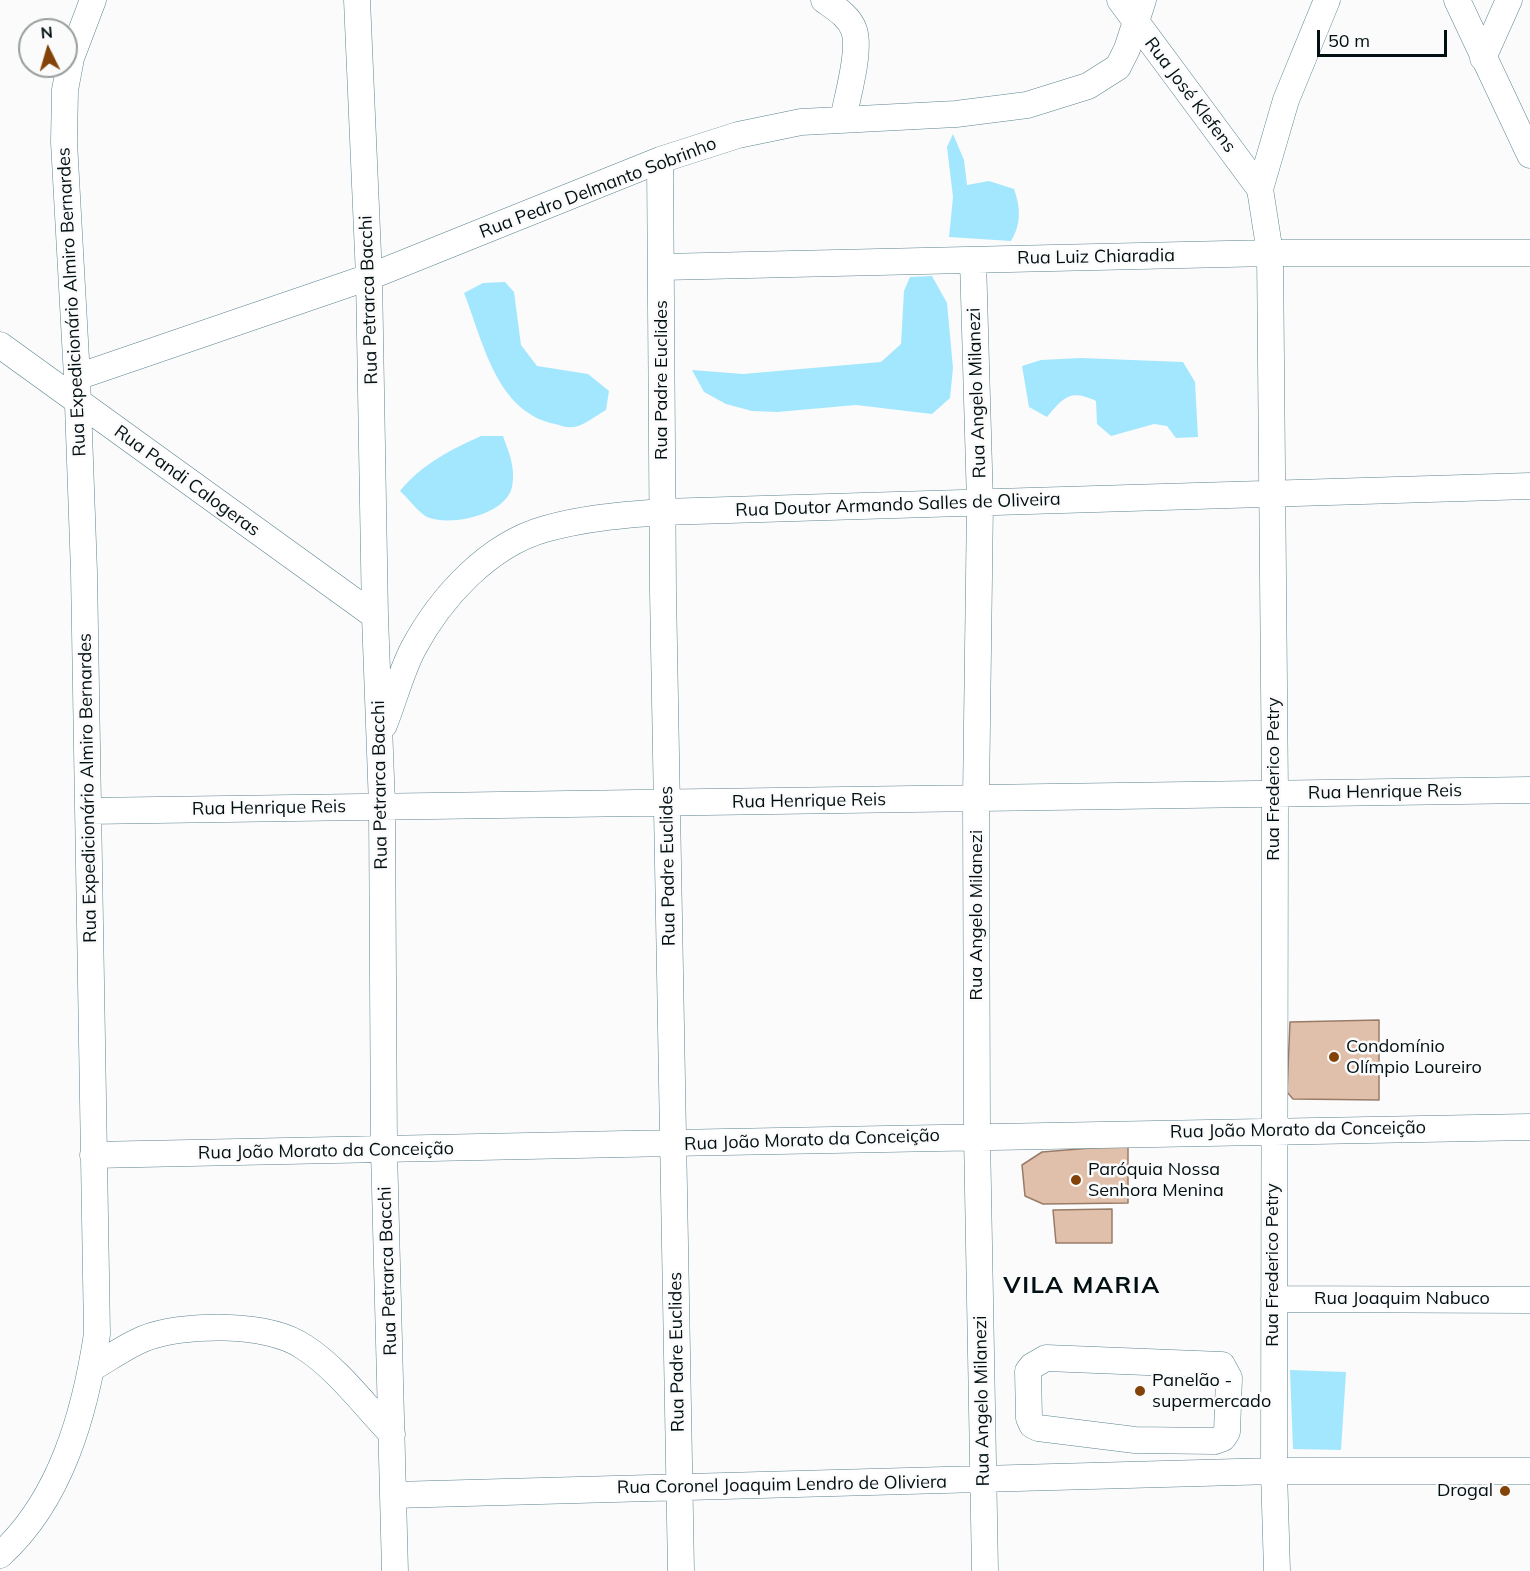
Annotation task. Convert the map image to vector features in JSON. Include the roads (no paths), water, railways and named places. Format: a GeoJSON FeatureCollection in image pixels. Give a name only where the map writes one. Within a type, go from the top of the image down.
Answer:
{"type":"FeatureCollection","features":[{"type":"Feature","properties":{"kind":"street","name":"Rua Expedicionário Almiro Bernardes"},"geometry":{"type":"LineString","coordinates":[[0,1555],[21,1536],[51,1488],[70,1448],[92,1368],[97,1334],[84,584],[77,377],[64,142],[65,90],[71,58],[93,0]]}},
{"type":"Feature","properties":{"kind":"street","name":"Rua Petrarca Bacchi"},"geometry":{"type":"LineString","coordinates":[[357,0],[369,277],[375,616],[382,806],[384,1150],[395,1571]]}},
{"type":"Feature","properties":{"kind":"street"},"geometry":{"type":"LineString","coordinates":[[824,0],[844,14],[854,29],[856,47],[843,120]]}},
{"type":"Feature","properties":{"kind":"street","name":"Rua Frederico Petry"},"geometry":{"type":"LineString","coordinates":[[1277,1571],[1274,1471],[1273,495],[1270,253],[1260,189],[1286,100],[1327,0]]}},
{"type":"Feature","properties":{"kind":"street"},"geometry":{"type":"LineString","coordinates":[[1457,0],[1530,155]]}},
{"type":"Feature","properties":{"kind":"street"},"geometry":{"type":"LineString","coordinates":[[1483,58],[1509,0]]}},
{"type":"Feature","properties":{"kind":"street","name":"Rua Pedro Delmanto Sobrinho"},"geometry":{"type":"LineString","coordinates":[[77,377],[369,277],[660,160],[738,135],[801,122],[956,114],[1027,105],[1088,86],[1118,67],[1127,49],[1132,7]]}},
{"type":"Feature","properties":{"kind":"street","name":"Rua José Klefens"},"geometry":{"type":"LineString","coordinates":[[1132,7],[1260,189]]}},
{"type":"Feature","properties":{"kind":"street","name":"Rua Padre Euclides"},"geometry":{"type":"LineString","coordinates":[[660,160],[662,512],[681,1571]]}},
{"type":"Feature","properties":{"kind":"street","name":"Rua Luiz Chiaradia"},"geometry":{"type":"LineString","coordinates":[[662,267],[1270,253],[1530,253]]}},
{"type":"Feature","properties":{"kind":"street","name":"Rua Angelo Milanezi"},"geometry":{"type":"LineString","coordinates":[[973,260],[980,503],[976,797],[977,1135],[985,1571]]}},
{"type":"Feature","properties":{"kind":"street","name":"Rua Pandi Calogeras"},"geometry":{"type":"LineString","coordinates":[[0,345],[375,616]]}},
{"type":"Feature","properties":{"kind":"street","name":"Rua Doutor Armando Salles de Oliveira"},"geometry":{"type":"LineString","coordinates":[[380,737],[412,650],[433,616],[462,582],[498,552],[543,529],[596,517],[662,512],[1530,486]]}},
{"type":"Feature","properties":{"kind":"street","name":"Rua Henrique Reis"},"geometry":{"type":"LineString","coordinates":[[88,811],[1530,790]]}},
{"type":"Feature","properties":{"kind":"street","name":"Rua João Morato da Conceição"},"geometry":{"type":"LineString","coordinates":[[93,1155],[675,1145],[977,1135],[1530,1127]]}},
{"type":"Feature","properties":{"kind":"street","name":"Rua Joaquim Nabuco"},"geometry":{"type":"LineString","coordinates":[[1274,1299],[1530,1299]]}},
{"type":"Feature","properties":{"kind":"street"},"geometry":{"type":"LineString","coordinates":[[92,1368],[143,1339],[186,1328],[260,1330],[303,1345],[331,1370],[392,1434]]}},
{"type":"Feature","properties":{"kind":"street"},"geometry":{"type":"LineString","coordinates":[[1046,1358],[1222,1365],[1227,1370],[1227,1432],[1223,1438],[1215,1441],[1118,1438],[1038,1428],[1032,1425],[1028,1401],[1029,1371],[1032,1366],[1046,1358]]}},
{"type":"Feature","properties":{"kind":"street"},"geometry":{"type":"LineString","coordinates":[[1114,1475],[1118,1438]]}},
{"type":"Feature","properties":{"kind":"street","name":"Rua Coronel Joaquim Lendro de Oliviera"},"geometry":{"type":"LineString","coordinates":[[394,1495],[1274,1471],[1530,1471]]}},
{"type":"Feature","properties":{"kind":"place","name":"Condomínio Olímpio Loureiro"},"geometry":{"type":"Point","coordinates":[1334,1057]}},
{"type":"Feature","properties":{"kind":"place","name":"Paróquia Nossa Senhora Menina"},"geometry":{"type":"Point","coordinates":[1076,1180]}},
{"type":"Feature","properties":{"kind":"place","name":"Panelão - supermercado"},"geometry":{"type":"Point","coordinates":[1140,1391]}},
{"type":"Feature","properties":{"kind":"place","name":"Drogal"},"geometry":{"type":"Point","coordinates":[1505,1491]}},
{"type":"Feature","properties":{"kind":"district","name":"VILA MARIA"},"geometry":{"type":"Point","coordinates":[1082,1286]}}]}
